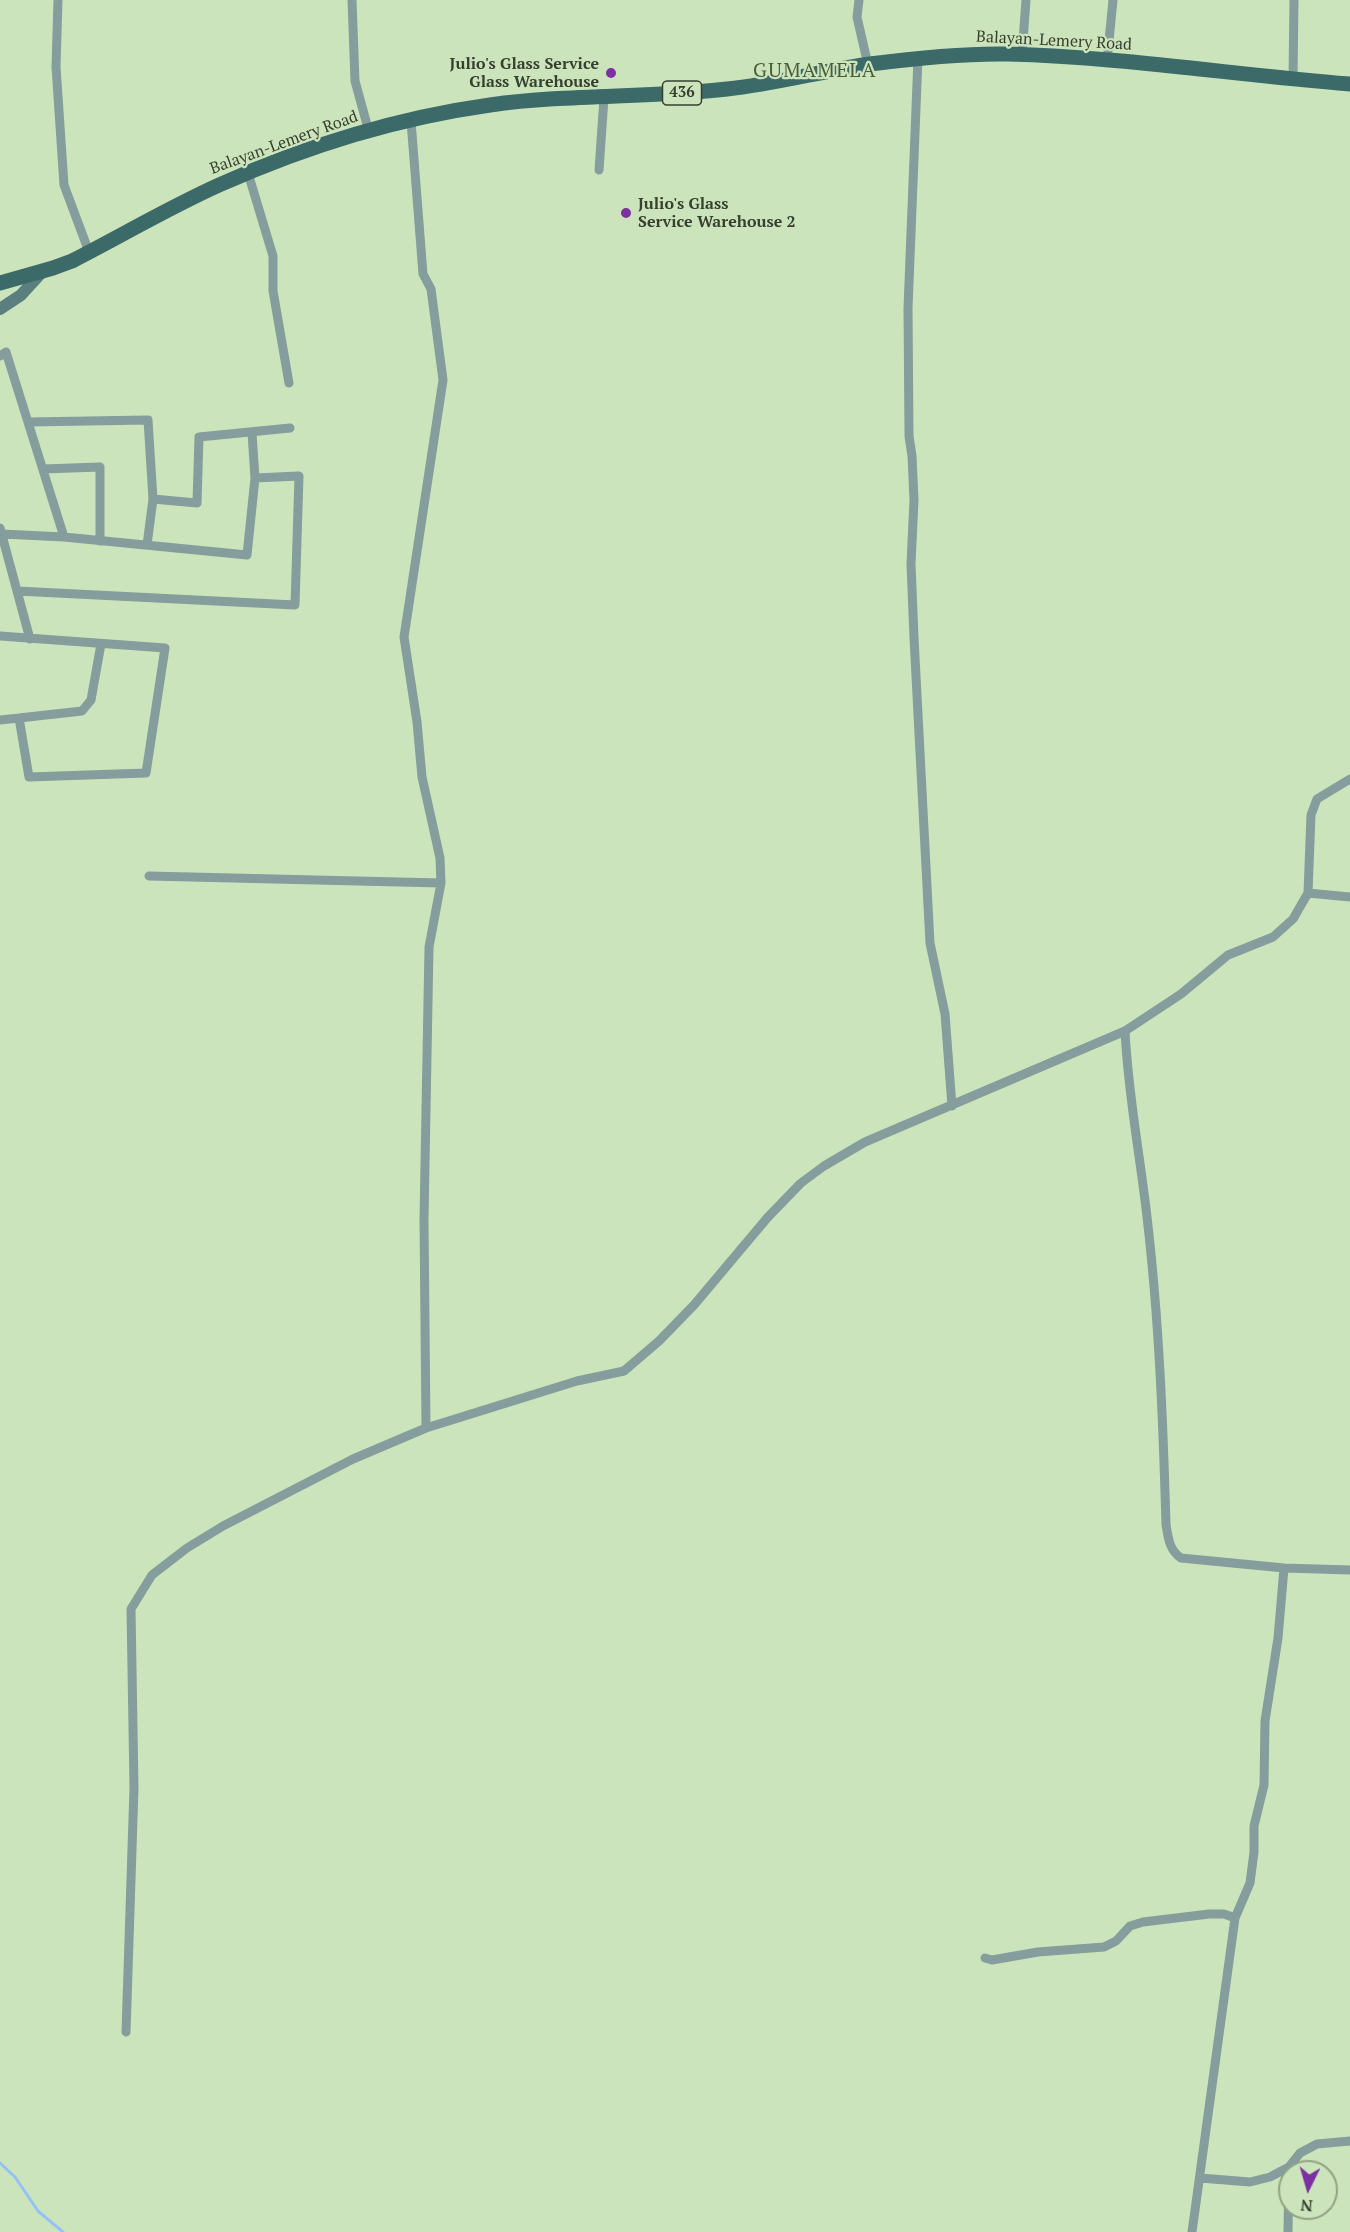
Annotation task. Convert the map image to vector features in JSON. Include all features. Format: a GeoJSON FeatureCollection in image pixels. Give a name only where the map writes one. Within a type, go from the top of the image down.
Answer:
{"type":"FeatureCollection","features":[{"type":"Feature","properties":{"kind":"main road","name":"Balayan-Lemery Road"},"geometry":{"type":"LineString","coordinates":[[0,283],[43,271],[89,252],[186,201],[248,173],[344,138],[437,114],[492,105],[728,89],[918,58],[981,54],[1107,61],[1350,84]]}},
{"type":"Feature","properties":{"kind":"street"},"geometry":{"type":"LineString","coordinates":[[58,0],[56,67],[63,185],[89,252]]}},
{"type":"Feature","properties":{"kind":"street"},"geometry":{"type":"LineString","coordinates":[[352,0],[355,81],[369,132]]}},
{"type":"Feature","properties":{"kind":"street"},"geometry":{"type":"LineString","coordinates":[[859,0],[857,17],[868,65]]}},
{"type":"Feature","properties":{"kind":"street"},"geometry":{"type":"LineString","coordinates":[[1022,55],[1026,0]]}},
{"type":"Feature","properties":{"kind":"street"},"geometry":{"type":"LineString","coordinates":[[1107,61],[1113,0]]}},
{"type":"Feature","properties":{"kind":"street"},"geometry":{"type":"LineString","coordinates":[[1293,0],[1293,79]]}},
{"type":"Feature","properties":{"kind":"street"},"geometry":{"type":"LineString","coordinates":[[918,58],[908,308],[909,436],[914,500],[911,564],[930,943],[945,1014],[952,1106]]}},
{"type":"Feature","properties":{"kind":"street"},"geometry":{"type":"LineString","coordinates":[[599,170],[604,98]]}},
{"type":"Feature","properties":{"kind":"street"},"geometry":{"type":"LineString","coordinates":[[411,122],[423,274],[431,289],[443,380],[404,637],[417,722],[422,777],[440,858],[441,883],[429,947],[424,1219],[426,1428]]}},
{"type":"Feature","properties":{"kind":"street"},"geometry":{"type":"LineString","coordinates":[[248,173],[273,256],[273,291],[290,383]]}},
{"type":"Feature","properties":{"kind":"street","name":"436"},"geometry":{"type":"LineString","coordinates":[[0,309],[21,295],[43,271]]}},
{"type":"Feature","properties":{"kind":"street"},"geometry":{"type":"LineString","coordinates":[[0,356],[6,352],[64,537]]}},
{"type":"Feature","properties":{"kind":"street"},"geometry":{"type":"LineString","coordinates":[[28,422],[148,420],[153,499],[147,545]]}},
{"type":"Feature","properties":{"kind":"street"},"geometry":{"type":"LineString","coordinates":[[153,499],[197,503],[199,437],[291,428]]}},
{"type":"Feature","properties":{"kind":"street"},"geometry":{"type":"LineString","coordinates":[[30,639],[1,531],[247,555],[255,478],[252,433]]}},
{"type":"Feature","properties":{"kind":"street"},"geometry":{"type":"LineString","coordinates":[[43,469],[100,467],[100,541]]}},
{"type":"Feature","properties":{"kind":"street"},"geometry":{"type":"LineString","coordinates":[[17,591],[295,605],[299,476],[255,478]]}},
{"type":"Feature","properties":{"kind":"street"},"geometry":{"type":"LineString","coordinates":[[0,636],[165,648],[146,773],[29,777],[19,718]]}},
{"type":"Feature","properties":{"kind":"street"},"geometry":{"type":"LineString","coordinates":[[0,720],[82,711],[91,700],[101,644]]}},
{"type":"Feature","properties":{"kind":"street"},"geometry":{"type":"LineString","coordinates":[[126,2032],[134,1788],[131,1609],[152,1575],[187,1548],[223,1526],[353,1459],[426,1428],[577,1382],[624,1371],[659,1341],[694,1305],[768,1217],[801,1183],[824,1166],[865,1142],[1125,1031],[1181,994],[1228,955],[1273,937],[1293,919],[1308,893],[1311,815],[1317,800],[1350,779]]}},
{"type":"Feature","properties":{"kind":"street"},"geometry":{"type":"LineString","coordinates":[[149,876],[441,883]]}},
{"type":"Feature","properties":{"kind":"street"},"geometry":{"type":"LineString","coordinates":[[1308,893],[1350,897]]}},
{"type":"Feature","properties":{"kind":"street"},"geometry":{"type":"LineString","coordinates":[[1125,1031],[1156,1305],[1162,1390],[1166,1524],[1174,1554],[1180,1558],[1284,1568],[1350,1570]]}},
{"type":"Feature","properties":{"kind":"street"},"geometry":{"type":"LineString","coordinates":[[1191,2232],[1235,1918],[1250,1883],[1254,1852],[1254,1826],[1264,1785],[1265,1721],[1278,1638],[1284,1568]]}},
{"type":"Feature","properties":{"kind":"street"},"geometry":{"type":"LineString","coordinates":[[985,1958],[993,1960],[1038,1952],[1104,1947],[1116,1941],[1130,1926],[1143,1922],[1209,1914],[1224,1914],[1235,1918]]}},
{"type":"Feature","properties":{"kind":"street"},"geometry":{"type":"LineString","coordinates":[[1294,2160],[1300,2153],[1317,2144],[1350,2141]]}},
{"type":"Feature","properties":{"kind":"street"},"geometry":{"type":"LineString","coordinates":[[1200,2178],[1250,2182],[1278,2172]]}},
{"type":"Feature","properties":{"kind":"waterway"},"geometry":{"type":"LineString","coordinates":[[0,2163],[15,2177],[38,2211],[63,2232]]}},
{"type":"Feature","properties":{"kind":"place","name":"Julio's Glass Service Glass Warehouse"},"geometry":{"type":"Point","coordinates":[611,73]}},
{"type":"Feature","properties":{"kind":"place","name":"Julio's Glass Service Warehouse 2"},"geometry":{"type":"Point","coordinates":[626,213]}},
{"type":"Feature","properties":{"kind":"district","name":"GUMAMELA"},"geometry":{"type":"Point","coordinates":[815,71]}}]}
